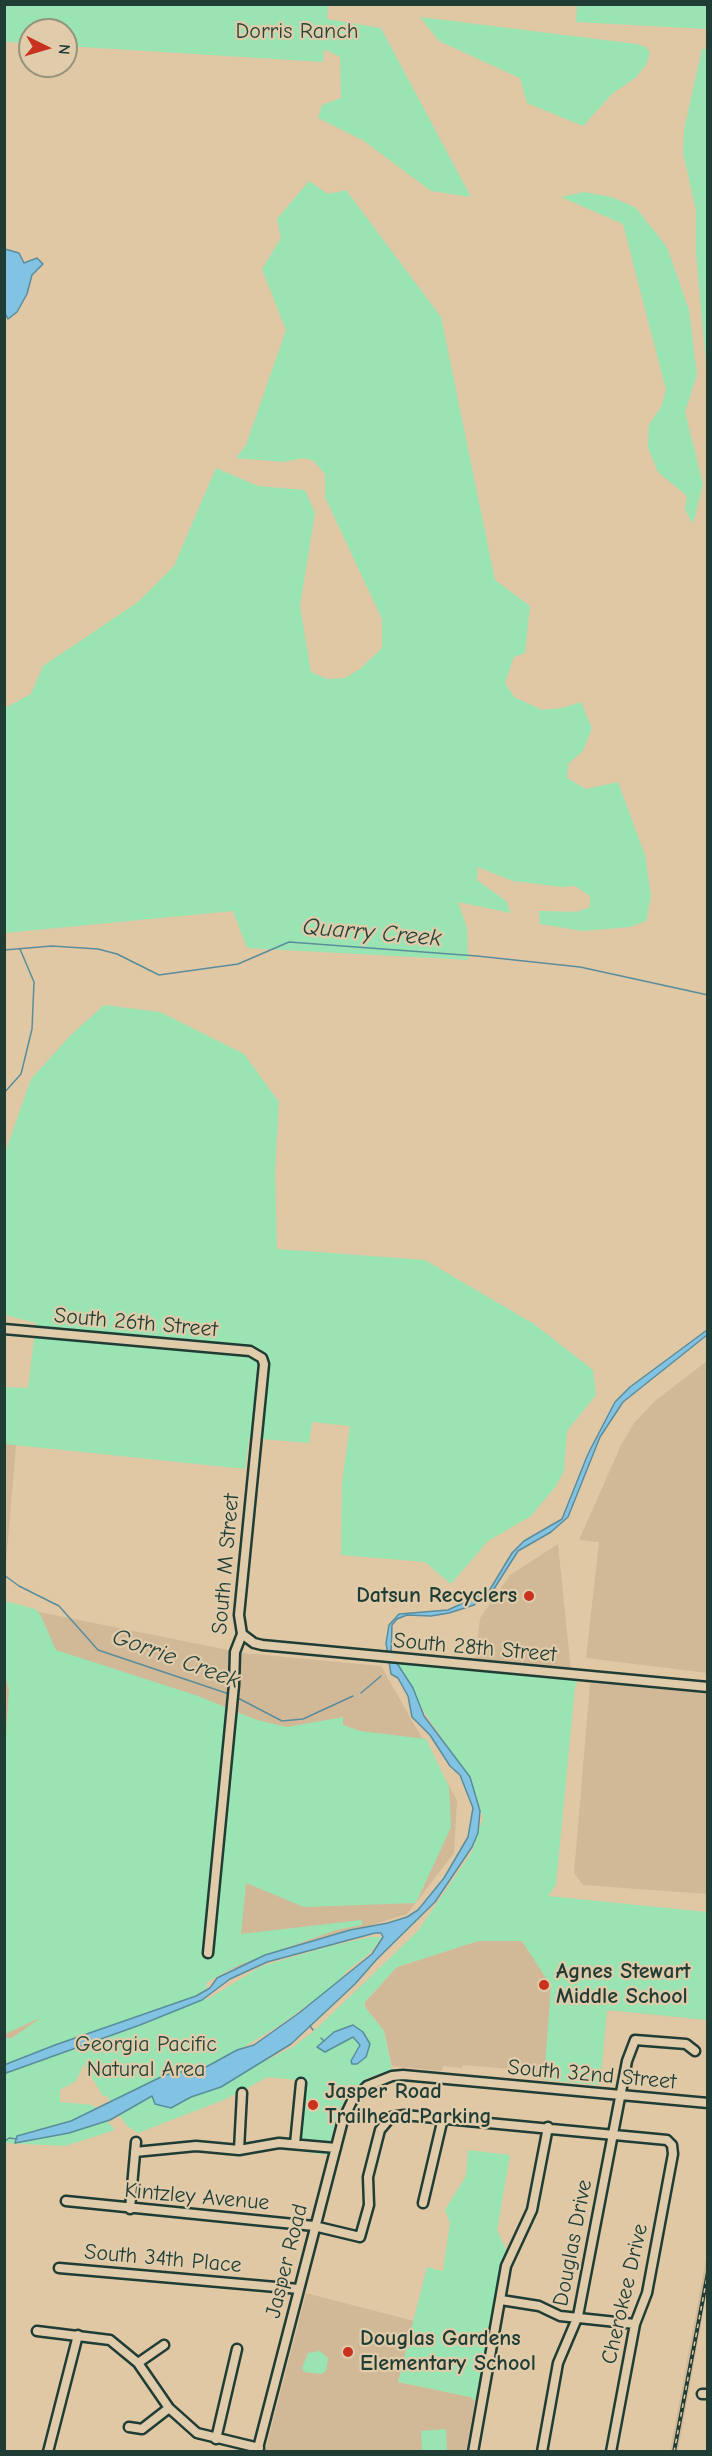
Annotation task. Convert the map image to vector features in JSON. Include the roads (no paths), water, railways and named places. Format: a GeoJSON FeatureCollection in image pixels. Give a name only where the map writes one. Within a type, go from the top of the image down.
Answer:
{"type":"FeatureCollection","features":[{"type":"Feature","properties":{"kind":"street","name":"South 26th Street"},"geometry":{"type":"LineString","coordinates":[[4,1329],[250,1352],[262,1358]]}},
{"type":"Feature","properties":{"kind":"street","name":"South M Street"},"geometry":{"type":"LineString","coordinates":[[207,1953],[234,1685],[235,1652],[242,1634],[238,1615],[263,1373],[262,1358]]}},
{"type":"Feature","properties":{"kind":"street","name":"South 28th Street"},"geometry":{"type":"LineString","coordinates":[[242,1634],[254,1643],[262,1645],[708,1688]]}},
{"type":"Feature","properties":{"kind":"street","name":"Douglas Drive"},"geometry":{"type":"LineString","coordinates":[[542,2451],[558,2363],[574,2330],[578,2316],[618,2095],[635,2040],[686,2044],[695,2050]]}},
{"type":"Feature","properties":{"kind":"street","name":"South 32nd Street"},"geometry":{"type":"LineString","coordinates":[[367,2086],[392,2076],[403,2075],[708,2103]]}},
{"type":"Feature","properties":{"kind":"street"},"geometry":{"type":"LineString","coordinates":[[295,2144],[301,2083]]}},
{"type":"Feature","properties":{"kind":"street","name":"Jasper Road"},"geometry":{"type":"LineString","coordinates":[[258,2450],[336,2148],[348,2109],[367,2086]]}},
{"type":"Feature","properties":{"kind":"street"},"geometry":{"type":"LineString","coordinates":[[238,2150],[242,2093]]}},
{"type":"Feature","properties":{"kind":"street","name":"Kintzley Avenue"},"geometry":{"type":"LineString","coordinates":[[66,2201],[314,2226],[360,2236],[369,2205],[368,2177],[380,2130],[391,2117],[404,2115],[443,2118]]}},
{"type":"Feature","properties":{"kind":"street"},"geometry":{"type":"LineString","coordinates":[[423,2203],[443,2118],[611,2133]]}},
{"type":"Feature","properties":{"kind":"street"},"geometry":{"type":"LineString","coordinates":[[473,2451],[506,2266],[532,2210],[548,2127]]}},
{"type":"Feature","properties":{"kind":"street","name":"Cherokee Drive"},"geometry":{"type":"LineString","coordinates":[[611,2133],[661,2138],[672,2145],[673,2154],[647,2293],[634,2324],[611,2451]]}},
{"type":"Feature","properties":{"kind":"street"},"geometry":{"type":"LineString","coordinates":[[130,2209],[136,2142]]}},
{"type":"Feature","properties":{"kind":"street"},"geometry":{"type":"LineString","coordinates":[[135,2152],[196,2146],[238,2150],[279,2143],[336,2148]]}},
{"type":"Feature","properties":{"kind":"street","name":"South 34th Place"},"geometry":{"type":"LineString","coordinates":[[59,2268],[299,2289]]}},
{"type":"Feature","properties":{"kind":"street"},"geometry":{"type":"LineString","coordinates":[[501,2300],[539,2306],[560,2316],[578,2316],[634,2324]]}},
{"type":"Feature","properties":{"kind":"street"},"geometry":{"type":"LineString","coordinates":[[37,2331],[110,2340],[138,2363],[169,2408],[197,2433],[258,2450]]}},
{"type":"Feature","properties":{"kind":"street"},"geometry":{"type":"LineString","coordinates":[[48,2451],[78,2335]]}},
{"type":"Feature","properties":{"kind":"street"},"geometry":{"type":"LineString","coordinates":[[138,2363],[164,2345]]}},
{"type":"Feature","properties":{"kind":"street"},"geometry":{"type":"LineString","coordinates":[[216,2439],[237,2349]]}},
{"type":"Feature","properties":{"kind":"street"},"geometry":{"type":"LineString","coordinates":[[129,2427],[142,2429],[169,2408]]}},
{"type":"Feature","properties":{"kind":"water"},"geometry":{"type":"Polygon","coordinates":[[[5,249],[19,253],[24,263],[37,258],[43,264],[32,275],[27,294],[17,312],[8,319],[5,313],[5,249]]]}},
{"type":"Feature","properties":{"kind":"water"},"geometry":{"type":"Polygon","coordinates":[[[707,1330],[707,1335],[623,1402],[600,1437],[568,1517],[551,1532],[518,1551],[492,1592],[474,1605],[431,1616],[407,1615],[397,1619],[392,1625],[391,1654],[413,1688],[424,1716],[470,1777],[480,1811],[478,1833],[472,1847],[435,1902],[355,1984],[291,2044],[221,2087],[191,2097],[171,2108],[155,2104],[152,2096],[110,2120],[69,2133],[15,2143],[17,2136],[71,2121],[165,2075],[206,2067],[237,2050],[254,2045],[299,2013],[372,1954],[383,1937],[381,1933],[375,1933],[267,1962],[230,1979],[202,2000],[140,2025],[6,2073],[4,2065],[196,1996],[210,1988],[217,1978],[265,1955],[350,1930],[388,1923],[407,1917],[418,1910],[444,1878],[468,1837],[473,1808],[460,1775],[450,1766],[430,1735],[412,1717],[408,1696],[398,1678],[391,1674],[386,1643],[389,1625],[399,1614],[448,1610],[489,1591],[512,1553],[524,1541],[562,1519],[588,1454],[615,1402],[630,1387],[707,1330]]]}},
{"type":"Feature","properties":{"kind":"water"},"geometry":{"type":"Polygon","coordinates":[[[353,2025],[363,2032],[370,2044],[366,2057],[357,2064],[352,2064],[351,2061],[360,2045],[353,2037],[325,2052],[317,2047],[334,2032],[353,2025]]]}},
{"type":"Feature","properties":{"kind":"waterway","name":"Quarry Creek"},"geometry":{"type":"LineString","coordinates":[[4,950],[52,946],[98,949],[117,954],[159,975],[238,964],[289,942],[477,956],[580,967],[708,995]]}},
{"type":"Feature","properties":{"kind":"waterway","name":"Gorrie Creek"},"geometry":{"type":"LineString","coordinates":[[4,1093],[21,1074],[32,1029],[34,982],[20,949]]}},
{"type":"Feature","properties":{"kind":"waterway","name":"Gorrie Creek"},"geometry":{"type":"LineString","coordinates":[[4,1575],[19,1586],[59,1606],[98,1650],[229,1694]]}},
{"type":"Feature","properties":{"kind":"waterway"},"geometry":{"type":"LineString","coordinates":[[489,1662],[506,1663]]}},
{"type":"Feature","properties":{"kind":"waterway"},"geometry":{"type":"LineString","coordinates":[[550,1667],[557,1668]]}},
{"type":"Feature","properties":{"kind":"waterway"},"geometry":{"type":"LineString","coordinates":[[609,1673],[619,1674]]}},
{"type":"Feature","properties":{"kind":"waterway"},"geometry":{"type":"LineString","coordinates":[[361,1693],[381,1676]]}},
{"type":"Feature","properties":{"kind":"waterway"},"geometry":{"type":"LineString","coordinates":[[643,1676],[650,1677]]}},
{"type":"Feature","properties":{"kind":"waterway"},"geometry":{"type":"LineString","coordinates":[[669,1679],[675,1679]]}},
{"type":"Feature","properties":{"kind":"waterway"},"geometry":{"type":"LineString","coordinates":[[692,1681],[705,1682]]}},
{"type":"Feature","properties":{"kind":"waterway","name":"Gorrie Creek"},"geometry":{"type":"LineString","coordinates":[[236,1697],[282,1721],[303,1719],[353,1696]]}},
{"type":"Feature","properties":{"kind":"waterway"},"geometry":{"type":"LineString","coordinates":[[310,2026],[313,2030]]}},
{"type":"Feature","properties":{"kind":"waterway"},"geometry":{"type":"LineString","coordinates":[[321,2038],[324,2041]]}},
{"type":"Feature","properties":{"kind":"waterway"},"geometry":{"type":"LineString","coordinates":[[4,2142],[9,2138],[17,2139]]}},
{"type":"Feature","properties":{"kind":"railway"},"geometry":{"type":"LineString","coordinates":[[674,2452],[708,2272]]}},
{"type":"Feature","properties":{"kind":"place","name":"Datsun Recyclers"},"geometry":{"type":"Point","coordinates":[529,1596]}},
{"type":"Feature","properties":{"kind":"place","name":"Agnes Stewart Middle School"},"geometry":{"type":"Point","coordinates":[544,1985]}},
{"type":"Feature","properties":{"kind":"place","name":"Jasper Road Trailhead Parking"},"geometry":{"type":"Point","coordinates":[313,2105]}},
{"type":"Feature","properties":{"kind":"place","name":"Douglas Gardens Elementary School"},"geometry":{"type":"Point","coordinates":[348,2352]}},
{"type":"Feature","properties":{"kind":"park label","name":"Dorris Ranch"},"geometry":{"type":"Point","coordinates":[297,32]}},
{"type":"Feature","properties":{"kind":"park label","name":"Georgia Pacific Natural Area"},"geometry":{"type":"Point","coordinates":[146,2058]}}]}
